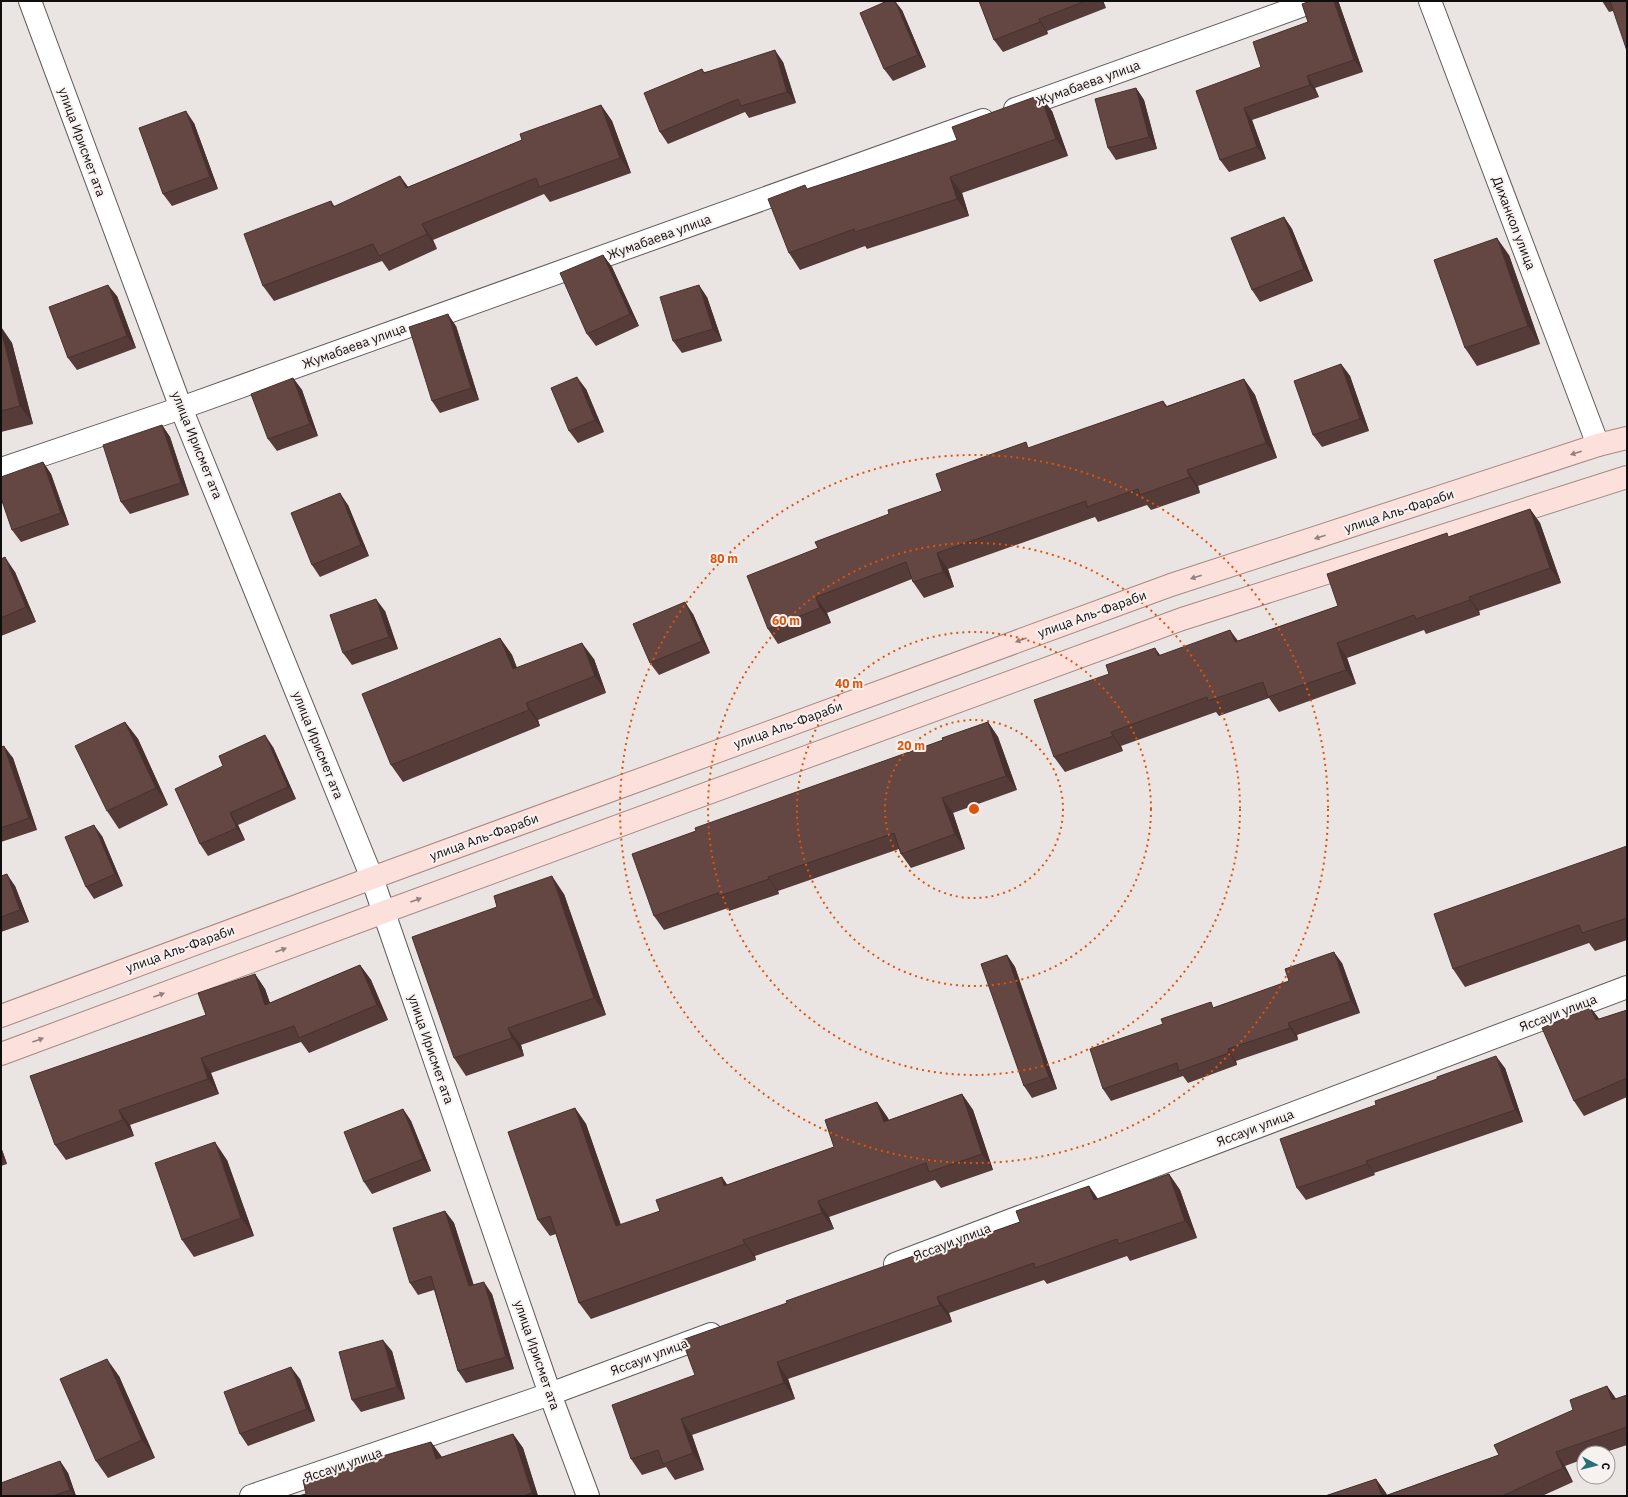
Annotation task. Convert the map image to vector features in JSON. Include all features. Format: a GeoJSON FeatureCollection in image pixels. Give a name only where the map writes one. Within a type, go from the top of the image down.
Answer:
{"type":"FeatureCollection","features":[{"type":"Feature","properties":{"kind":"main road","name":"улица Аль-Фараби"},"geometry":{"type":"LineString","coordinates":[[1,1016],[372,878],[1171,585],[1598,445],[1627,438]]}},
{"type":"Feature","properties":{"kind":"main road"},"geometry":{"type":"LineString","coordinates":[[1,1054],[1182,619],[1627,477]]}},
{"type":"Feature","properties":{"kind":"street","name":"улица Ирисмет ата"},"geometry":{"type":"LineString","coordinates":[[30,1],[181,408],[372,878],[550,1394],[588,1496]]}},
{"type":"Feature","properties":{"kind":"street","name":"Жумабаева улица"},"geometry":{"type":"LineString","coordinates":[[1,469],[181,408],[1315,1]]}},
{"type":"Feature","properties":{"kind":"street","name":"Диханкол улица"},"geometry":{"type":"LineString","coordinates":[[1430,1],[1598,445]]}},
{"type":"Feature","properties":{"kind":"street","name":"Яссауи улица"},"geometry":{"type":"LineString","coordinates":[[879,1270],[1627,987]]}},
{"type":"Feature","properties":{"kind":"street","name":"Яссауи улица"},"geometry":{"type":"LineString","coordinates":[[251,1496],[550,1394],[730,1326]]}},
{"type":"Feature","properties":{"kind":"building"},"geometry":{"type":"Polygon","coordinates":[[[887,1],[895,1],[918,55],[884,69],[860,13],[887,1]]]}},
{"type":"Feature","properties":{"kind":"building"},"geometry":{"type":"Polygon","coordinates":[[[979,1],[1086,1],[1039,19],[1040,22],[994,40],[979,1]]]}},
{"type":"Feature","properties":{"kind":"building"},"geometry":{"type":"Polygon","coordinates":[[[1310,1],[1334,1],[1354,60],[1307,76],[1310,85],[1244,108],[1257,147],[1220,160],[1196,91],[1261,67],[1253,42],[1308,22],[1302,4],[1310,1]]]}},
{"type":"Feature","properties":{"kind":"building"},"geometry":{"type":"Polygon","coordinates":[[[1610,1],[1627,1],[1627,51],[1610,1]]]}},
{"type":"Feature","properties":{"kind":"building"},"geometry":{"type":"Polygon","coordinates":[[[775,50],[787,92],[741,106],[738,99],[660,132],[644,93],[702,69],[704,73],[775,50]]]}},
{"type":"Feature","properties":{"kind":"building"},"geometry":{"type":"Polygon","coordinates":[[[1136,88],[1149,137],[1108,148],[1095,99],[1136,88]]]}},
{"type":"Feature","properties":{"kind":"building"},"geometry":{"type":"Polygon","coordinates":[[[1040,95],[1056,139],[950,177],[957,199],[855,232],[854,229],[789,253],[768,199],[805,185],[807,189],[957,140],[952,127],[1040,95]]]}},
{"type":"Feature","properties":{"kind":"building"},"geometry":{"type":"Polygon","coordinates":[[[601,105],[620,158],[539,187],[536,178],[422,224],[427,234],[379,256],[373,244],[263,286],[244,234],[331,201],[333,207],[400,176],[406,188],[522,140],[520,134],[601,105]]]}},
{"type":"Feature","properties":{"kind":"building"},"geometry":{"type":"Polygon","coordinates":[[[186,111],[210,177],[163,194],[139,128],[186,111]]]}},
{"type":"Feature","properties":{"kind":"building"},"geometry":{"type":"Polygon","coordinates":[[[1284,217],[1304,269],[1252,290],[1231,238],[1284,217]]]}},
{"type":"Feature","properties":{"kind":"building"},"geometry":{"type":"Polygon","coordinates":[[[1497,238],[1528,326],[1465,348],[1434,260],[1497,238]]]}},
{"type":"Feature","properties":{"kind":"building"},"geometry":{"type":"Polygon","coordinates":[[[603,255],[630,314],[587,334],[560,273],[603,255]]]}},
{"type":"Feature","properties":{"kind":"building"},"geometry":{"type":"Polygon","coordinates":[[[108,285],[127,336],[68,358],[49,307],[108,285]]]}},
{"type":"Feature","properties":{"kind":"building"},"geometry":{"type":"Polygon","coordinates":[[[699,285],[713,329],[673,341],[660,297],[699,285]]]}},
{"type":"Feature","properties":{"kind":"building"},"geometry":{"type":"Polygon","coordinates":[[[448,314],[471,388],[432,401],[409,327],[448,314]]]}},
{"type":"Feature","properties":{"kind":"building"},"geometry":{"type":"Polygon","coordinates":[[[1,329],[20,406],[1,411],[1,329]]]}},
{"type":"Feature","properties":{"kind":"building"},"geometry":{"type":"Polygon","coordinates":[[[1341,364],[1360,419],[1313,435],[1294,381],[1341,364]]]}},
{"type":"Feature","properties":{"kind":"building"},"geometry":{"type":"Polygon","coordinates":[[[577,377],[595,420],[569,431],[551,388],[577,377]]]}},
{"type":"Feature","properties":{"kind":"building"},"geometry":{"type":"Polygon","coordinates":[[[293,378],[310,424],[268,439],[251,394],[293,378]]]}},
{"type":"Feature","properties":{"kind":"building"},"geometry":{"type":"Polygon","coordinates":[[[1244,379],[1266,443],[1187,470],[1190,477],[1140,495],[1138,489],[1087,507],[1086,501],[937,553],[943,572],[913,582],[906,562],[816,597],[820,608],[768,629],[747,576],[818,548],[815,542],[889,514],[888,510],[942,491],[936,474],[1026,442],[1028,448],[1163,401],[1166,407],[1244,379]]]}},
{"type":"Feature","properties":{"kind":"building"},"geometry":{"type":"Polygon","coordinates":[[[162,425],[181,483],[121,502],[103,445],[162,425]]]}},
{"type":"Feature","properties":{"kind":"building"},"geometry":{"type":"Polygon","coordinates":[[[43,462],[61,513],[12,530],[1,498],[1,477],[43,462]]]}},
{"type":"Feature","properties":{"kind":"building"},"geometry":{"type":"Polygon","coordinates":[[[340,493],[361,545],[312,565],[291,513],[340,493]]]}},
{"type":"Feature","properties":{"kind":"building"},"geometry":{"type":"Polygon","coordinates":[[[1530,509],[1550,568],[1469,597],[1470,600],[1416,619],[1414,615],[1337,643],[1346,670],[1268,697],[1263,682],[1208,701],[1207,697],[1111,732],[1113,736],[1054,757],[1034,700],[1109,674],[1106,665],[1155,648],[1158,656],[1230,630],[1235,642],[1338,606],[1327,574],[1447,533],[1448,537],[1530,509]]]}},
{"type":"Feature","properties":{"kind":"building"},"geometry":{"type":"Polygon","coordinates":[[[5,557],[26,607],[1,618],[1,559],[5,557]]]}},
{"type":"Feature","properties":{"kind":"building"},"geometry":{"type":"Polygon","coordinates":[[[376,599],[389,637],[343,653],[330,615],[376,599]]]}},
{"type":"Feature","properties":{"kind":"building"},"geometry":{"type":"Polygon","coordinates":[[[685,602],[702,641],[650,663],[633,624],[685,602]]]}},
{"type":"Feature","properties":{"kind":"building"},"geometry":{"type":"Polygon","coordinates":[[[500,638],[513,669],[582,643],[595,676],[526,703],[529,710],[391,765],[362,694],[500,638]]]}},
{"type":"Feature","properties":{"kind":"building"},"geometry":{"type":"Polygon","coordinates":[[[125,722],[156,788],[107,811],[75,746],[125,722]]]}},
{"type":"Feature","properties":{"kind":"building"},"geometry":{"type":"Polygon","coordinates":[[[988,722],[1006,776],[942,798],[955,834],[901,854],[894,833],[768,877],[769,879],[719,896],[718,893],[654,916],[632,854],[696,831],[695,828],[943,740],[942,738],[988,722]]]}},
{"type":"Feature","properties":{"kind":"building"},"geometry":{"type":"Polygon","coordinates":[[[265,735],[288,787],[230,813],[237,828],[200,844],[175,789],[223,766],[219,756],[265,735]]]}},
{"type":"Feature","properties":{"kind":"building"},"geometry":{"type":"Polygon","coordinates":[[[4,746],[29,818],[1,828],[1,747],[4,746]]]}},
{"type":"Feature","properties":{"kind":"building"},"geometry":{"type":"Polygon","coordinates":[[[94,825],[115,874],[86,887],[65,837],[94,825]]]}},
{"type":"Feature","properties":{"kind":"building"},"geometry":{"type":"Polygon","coordinates":[[[1627,846],[1627,918],[1582,933],[1579,925],[1453,969],[1434,914],[1627,846]]]}},
{"type":"Feature","properties":{"kind":"building"},"geometry":{"type":"Polygon","coordinates":[[[7,874],[20,910],[1,917],[1,876],[7,874]]]}},
{"type":"Feature","properties":{"kind":"building"},"geometry":{"type":"Polygon","coordinates":[[[552,876],[594,998],[508,1028],[512,1038],[454,1058],[412,937],[497,907],[494,896],[552,876]]]}},
{"type":"Feature","properties":{"kind":"building"},"geometry":{"type":"Polygon","coordinates":[[[1334,952],[1351,1001],[1288,1023],[1290,1028],[1228,1049],[1229,1053],[1179,1071],[1177,1063],[1103,1089],[1090,1049],[1163,1024],[1161,1019],[1211,1002],[1213,1008],[1289,981],[1285,969],[1334,952]]]}},
{"type":"Feature","properties":{"kind":"building"},"geometry":{"type":"Polygon","coordinates":[[[1007,955],[1049,1077],[1024,1086],[981,964],[1007,955]]]}},
{"type":"Feature","properties":{"kind":"building"},"geometry":{"type":"Polygon","coordinates":[[[360,965],[377,1005],[299,1038],[294,1026],[201,1058],[208,1079],[119,1110],[123,1120],[55,1145],[30,1076],[206,1015],[198,993],[255,974],[265,1005],[360,965]]]}},
{"type":"Feature","properties":{"kind":"building"},"geometry":{"type":"Polygon","coordinates":[[[1590,1007],[1596,1020],[1627,1010],[1627,1078],[1574,1101],[1542,1028],[1590,1007]]]}},
{"type":"Feature","properties":{"kind":"building"},"geometry":{"type":"Polygon","coordinates":[[[1496,1056],[1515,1110],[1366,1161],[1367,1164],[1297,1188],[1280,1139],[1376,1105],[1375,1101],[1496,1056]]]}},
{"type":"Feature","properties":{"kind":"building"},"geometry":{"type":"Polygon","coordinates":[[[962,1094],[982,1154],[929,1172],[926,1163],[818,1201],[822,1213],[743,1240],[745,1244],[579,1303],[550,1216],[538,1220],[508,1132],[575,1108],[616,1226],[660,1211],[656,1200],[722,1177],[724,1186],[834,1147],[825,1120],[877,1102],[884,1122],[962,1094]]]}},
{"type":"Feature","properties":{"kind":"building"},"geometry":{"type":"Polygon","coordinates":[[[403,1109],[423,1159],[364,1182],[344,1132],[403,1109]]]}},
{"type":"Feature","properties":{"kind":"building"},"geometry":{"type":"Polygon","coordinates":[[[215,1142],[241,1218],[182,1240],[155,1163],[215,1142]]]}},
{"type":"Feature","properties":{"kind":"building"},"geometry":{"type":"Polygon","coordinates":[[[1169,1174],[1185,1221],[1118,1244],[1117,1239],[1035,1268],[1034,1263],[937,1297],[940,1305],[777,1362],[784,1383],[681,1419],[693,1453],[663,1464],[658,1450],[631,1459],[612,1405],[695,1375],[682,1340],[787,1303],[786,1301],[922,1253],[923,1256],[1020,1222],[1016,1211],[1089,1186],[1094,1200],[1169,1174]]]}},
{"type":"Feature","properties":{"kind":"building"},"geometry":{"type":"Polygon","coordinates":[[[445,1211],[469,1286],[484,1282],[506,1357],[458,1371],[431,1276],[410,1283],[393,1228],[445,1211]]]}},
{"type":"Feature","properties":{"kind":"building"},"geometry":{"type":"Polygon","coordinates":[[[383,1340],[397,1387],[352,1400],[339,1352],[383,1340]]]}},
{"type":"Feature","properties":{"kind":"building"},"geometry":{"type":"Polygon","coordinates":[[[107,1359],[142,1440],[96,1461],[60,1379],[107,1359]]]}},
{"type":"Feature","properties":{"kind":"building"},"geometry":{"type":"Polygon","coordinates":[[[291,1367],[307,1409],[240,1434],[224,1392],[291,1367]]]}},
{"type":"Feature","properties":{"kind":"building"},"geometry":{"type":"Polygon","coordinates":[[[1607,1386],[1612,1400],[1627,1395],[1627,1427],[1556,1452],[1563,1468],[1502,1496],[1385,1496],[1499,1455],[1494,1445],[1573,1410],[1570,1400],[1607,1386]]]}},
{"type":"Feature","properties":{"kind":"building"},"geometry":{"type":"Polygon","coordinates":[[[513,1434],[532,1493],[523,1496],[298,1496],[306,1494],[303,1480],[380,1460],[379,1457],[431,1442],[436,1459],[513,1434]]]}},
{"type":"Feature","properties":{"kind":"building"},"geometry":{"type":"Polygon","coordinates":[[[60,1461],[70,1490],[53,1496],[1,1496],[1,1483],[60,1461]]]}},
{"type":"Feature","properties":{"kind":"building"},"geometry":{"type":"Polygon","coordinates":[[[1376,1479],[1382,1496],[1325,1496],[1376,1479]]]}}]}
